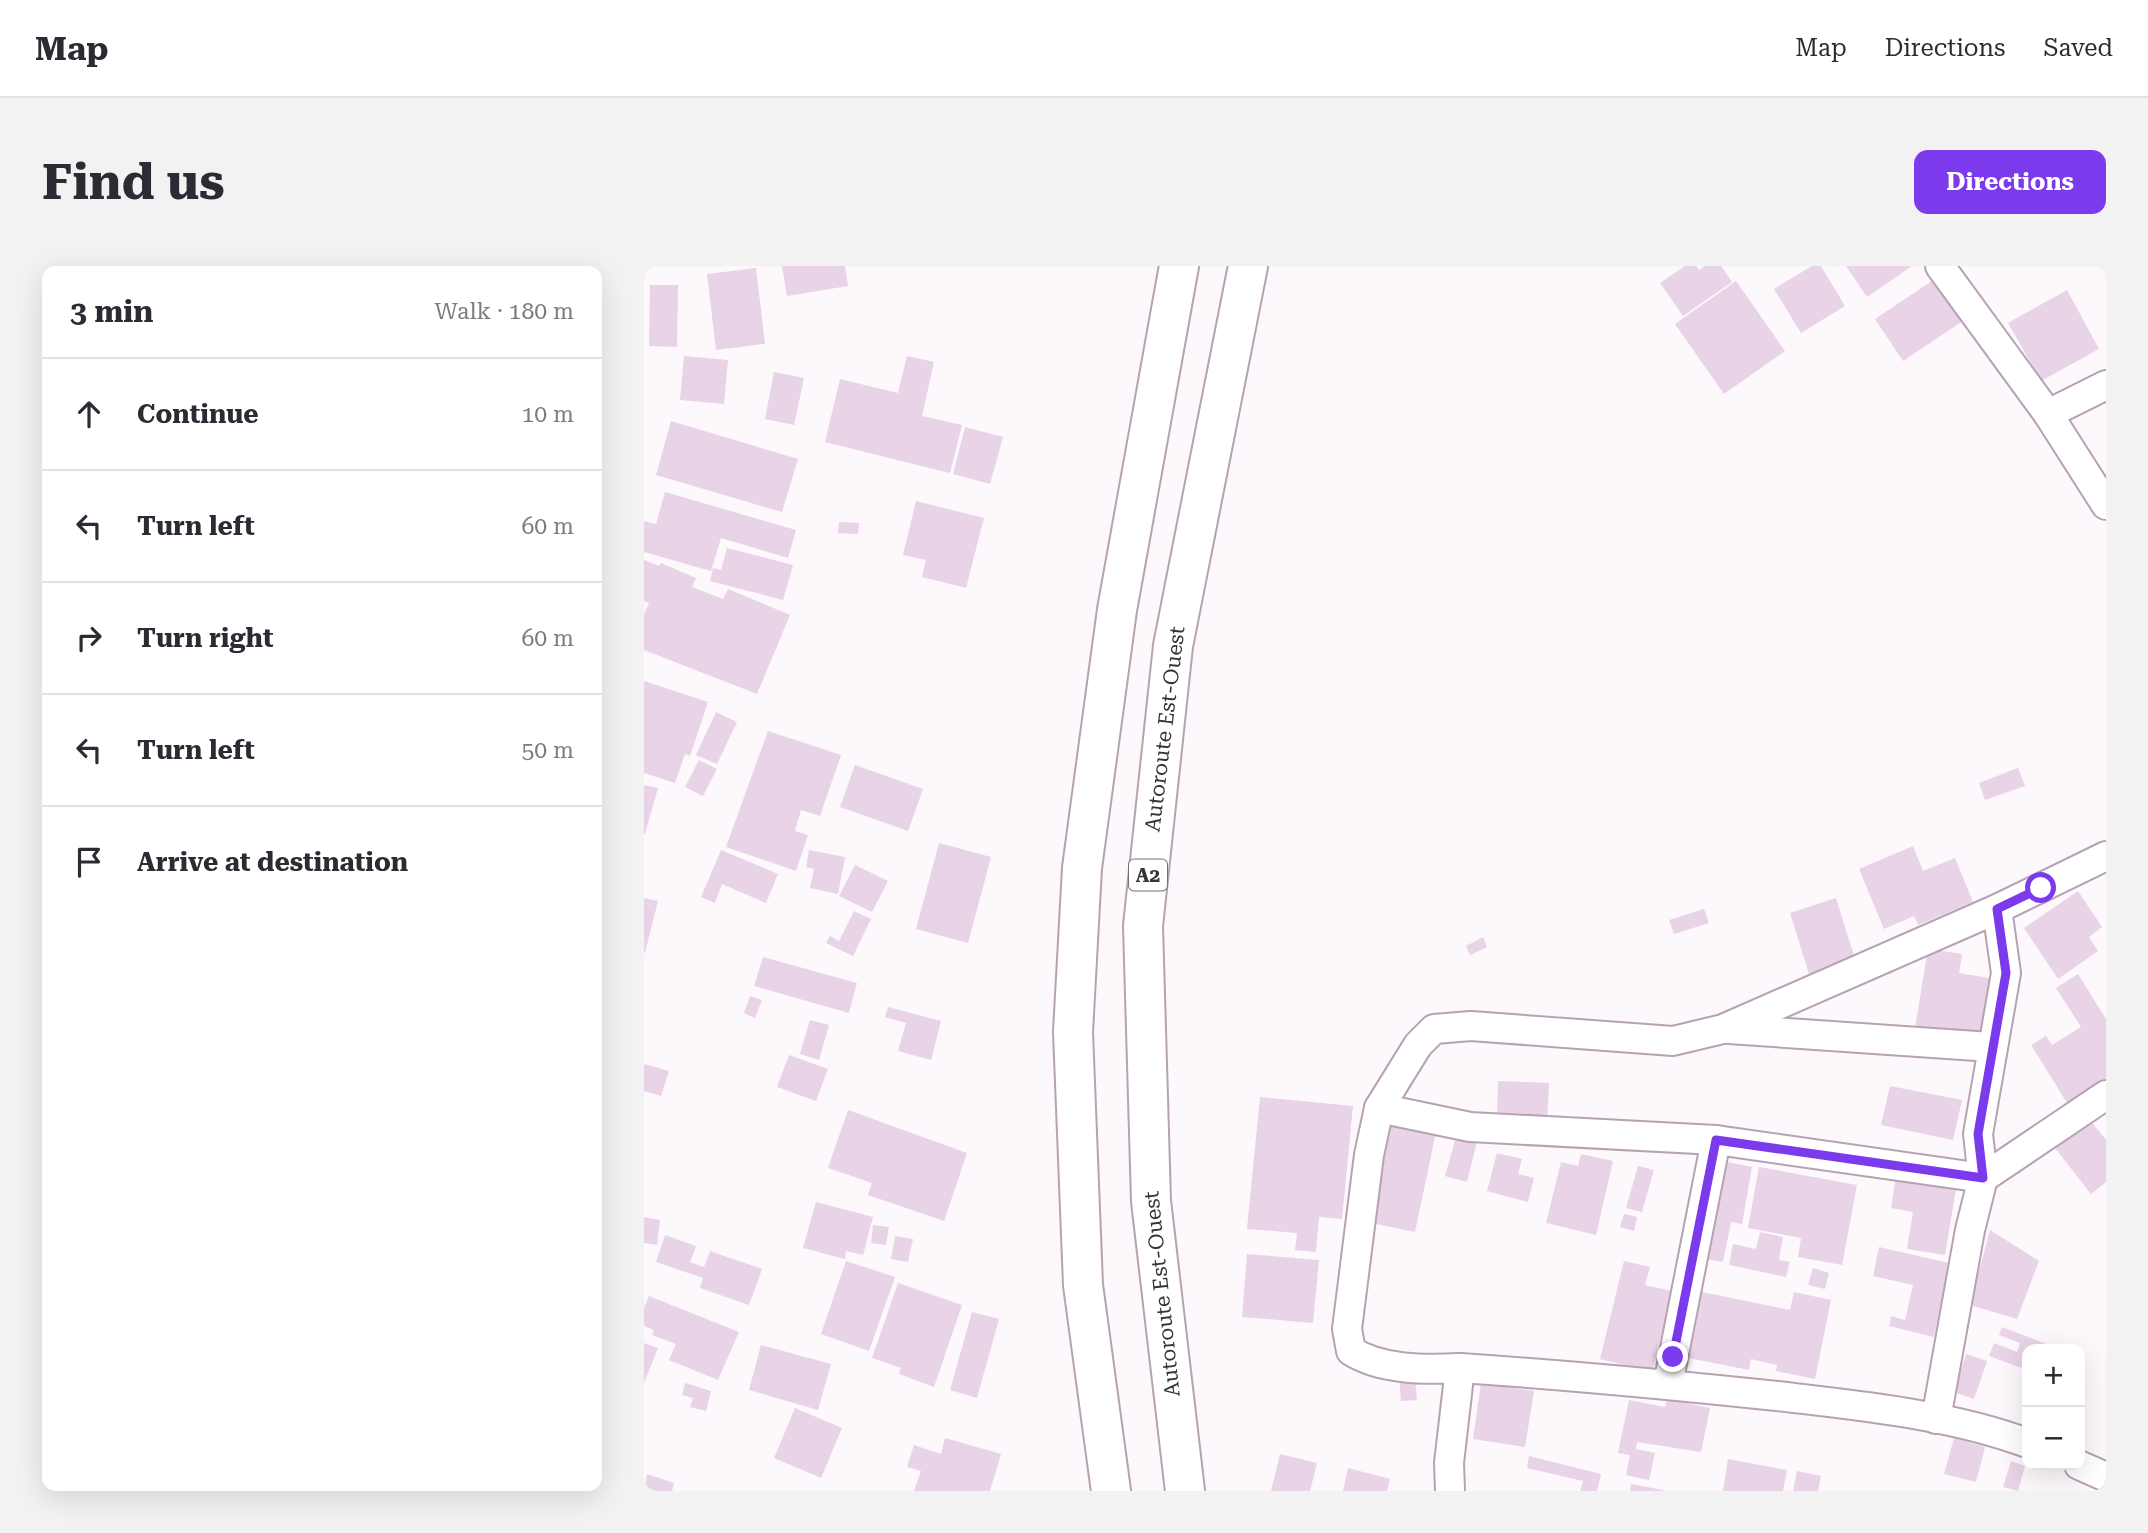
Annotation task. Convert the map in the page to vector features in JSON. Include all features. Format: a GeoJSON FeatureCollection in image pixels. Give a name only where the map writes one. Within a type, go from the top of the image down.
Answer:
{"type":"FeatureCollection","features":[{"type":"Feature","properties":{"kind":"highway"},"geometry":{"type":"LineString","coordinates":[[1111,1491],[1083,1284],[1073,1032],[1075,982],[1082,868],[1116,610],[1179,266]]}},
{"type":"Feature","properties":{"kind":"highway","name":"Autoroute Est-Ouest"},"geometry":{"type":"LineString","coordinates":[[1185,1491],[1178,1458],[1151,1201],[1143,926],[1173,646],[1248,266]]}},
{"type":"Feature","properties":{"kind":"street"},"geometry":{"type":"LineString","coordinates":[[1940,266],[2048,414],[2106,505]]}},
{"type":"Feature","properties":{"kind":"street"},"geometry":{"type":"LineString","coordinates":[[2048,414],[2106,385]]}},
{"type":"Feature","properties":{"kind":"street"},"geometry":{"type":"LineString","coordinates":[[2022,1442],[1936,1419],[1827,1402],[1668,1384],[1460,1368],[1431,1370],[1366,1361],[1350,1351],[1347,1329],[1369,1155],[1380,1108],[1418,1045],[1434,1029],[1471,1026],[1673,1041],[1723,1029],[1997,909],[2106,856]]}},
{"type":"Feature","properties":{"kind":"street"},"geometry":{"type":"LineString","coordinates":[[1936,1419],[1970,1230],[1983,1178],[1978,1134],[2006,973],[1997,909]]}},
{"type":"Feature","properties":{"kind":"street"},"geometry":{"type":"LineString","coordinates":[[1723,1029],[1991,1047]]}},
{"type":"Feature","properties":{"kind":"street"},"geometry":{"type":"LineString","coordinates":[[1380,1108],[1470,1127],[1716,1140],[1983,1178],[2105,1098]]}},
{"type":"Feature","properties":{"kind":"street"},"geometry":{"type":"LineString","coordinates":[[1668,1384],[1716,1140]]}},
{"type":"Feature","properties":{"kind":"street"},"geometry":{"type":"LineString","coordinates":[[1450,1491],[1449,1463],[1460,1368]]}},
{"type":"Feature","properties":{"kind":"street"},"geometry":{"type":"LineString","coordinates":[[2085,1468],[2106,1477]]}},
{"type":"Feature","properties":{"kind":"building"},"geometry":{"type":"Polygon","coordinates":[[[782,266],[845,266],[848,286],[787,296],[782,266]]]}},
{"type":"Feature","properties":{"kind":"building"},"geometry":{"type":"Polygon","coordinates":[[[1685,266],[1696,266],[1699,270],[1705,266],[1721,266],[1732,282],[1683,316],[1660,283],[1685,266]]]}},
{"type":"Feature","properties":{"kind":"building"},"geometry":{"type":"Polygon","coordinates":[[[1812,266],[1821,266],[1845,306],[1801,333],[1774,289],[1812,266]]]}},
{"type":"Feature","properties":{"kind":"building"},"geometry":{"type":"Polygon","coordinates":[[[1846,266],[1912,266],[1867,297],[1846,266]]]}},
{"type":"Feature","properties":{"kind":"building"},"geometry":{"type":"Polygon","coordinates":[[[756,268],[765,344],[716,350],[707,274],[756,268]]]}},
{"type":"Feature","properties":{"kind":"building"},"geometry":{"type":"Polygon","coordinates":[[[1935,279],[1963,321],[1903,361],[1875,319],[1935,279]]]}},
{"type":"Feature","properties":{"kind":"building"},"geometry":{"type":"Polygon","coordinates":[[[1736,281],[1785,351],[1724,394],[1675,324],[1736,281]]]}},
{"type":"Feature","properties":{"kind":"building"},"geometry":{"type":"Polygon","coordinates":[[[650,285],[678,285],[677,347],[649,346],[650,285]]]}},
{"type":"Feature","properties":{"kind":"building"},"geometry":{"type":"Polygon","coordinates":[[[2067,290],[2099,349],[2041,381],[2008,323],[2067,290]]]}},
{"type":"Feature","properties":{"kind":"building"},"geometry":{"type":"Polygon","coordinates":[[[684,356],[728,360],[724,404],[680,400],[684,356]]]}},
{"type":"Feature","properties":{"kind":"building"},"geometry":{"type":"Polygon","coordinates":[[[907,356],[934,362],[922,416],[962,425],[950,473],[825,442],[840,379],[898,393],[907,356]]]}},
{"type":"Feature","properties":{"kind":"building"},"geometry":{"type":"Polygon","coordinates":[[[774,372],[804,378],[794,425],[765,419],[774,372]]]}},
{"type":"Feature","properties":{"kind":"building"},"geometry":{"type":"Polygon","coordinates":[[[671,421],[798,459],[782,512],[656,475],[671,421]]]}},
{"type":"Feature","properties":{"kind":"building"},"geometry":{"type":"Polygon","coordinates":[[[965,427],[1003,437],[990,484],[953,474],[965,427]]]}},
{"type":"Feature","properties":{"kind":"building"},"geometry":{"type":"Polygon","coordinates":[[[665,492],[796,530],[788,558],[721,538],[711,571],[644,552],[644,521],[656,524],[665,492]]]}},
{"type":"Feature","properties":{"kind":"building"},"geometry":{"type":"Polygon","coordinates":[[[916,501],[984,518],[966,588],[922,577],[926,560],[903,555],[916,501]]]}},
{"type":"Feature","properties":{"kind":"building"},"geometry":{"type":"Polygon","coordinates":[[[839,522],[859,523],[858,534],[838,533],[839,522]]]}},
{"type":"Feature","properties":{"kind":"building"},"geometry":{"type":"Polygon","coordinates":[[[727,548],[793,565],[783,600],[710,581],[713,568],[721,570],[727,548]]]}},
{"type":"Feature","properties":{"kind":"building"},"geometry":{"type":"Polygon","coordinates":[[[644,560],[659,566],[661,563],[696,578],[692,587],[723,599],[728,589],[790,615],[757,694],[644,650],[644,614],[649,603],[644,601],[644,560]]]}},
{"type":"Feature","properties":{"kind":"building"},"geometry":{"type":"Polygon","coordinates":[[[644,681],[708,702],[690,756],[685,754],[675,783],[644,773],[644,681]]]}},
{"type":"Feature","properties":{"kind":"building"},"geometry":{"type":"Polygon","coordinates":[[[716,712],[737,722],[717,764],[696,755],[716,712]]]}},
{"type":"Feature","properties":{"kind":"building"},"geometry":{"type":"Polygon","coordinates":[[[768,731],[841,755],[820,816],[801,810],[795,831],[808,835],[796,871],[726,847],[768,731]]]}},
{"type":"Feature","properties":{"kind":"building"},"geometry":{"type":"Polygon","coordinates":[[[699,760],[717,769],[703,796],[685,787],[699,760]]]}},
{"type":"Feature","properties":{"kind":"building"},"geometry":{"type":"Polygon","coordinates":[[[855,765],[923,789],[908,831],[840,807],[855,765]]]}},
{"type":"Feature","properties":{"kind":"building"},"geometry":{"type":"Polygon","coordinates":[[[2018,768],[2025,786],[1985,800],[1979,783],[2018,768]]]}},
{"type":"Feature","properties":{"kind":"building"},"geometry":{"type":"Polygon","coordinates":[[[644,785],[658,788],[645,834],[644,834],[644,785]]]}},
{"type":"Feature","properties":{"kind":"building"},"geometry":{"type":"Polygon","coordinates":[[[939,843],[991,857],[968,943],[916,929],[939,843]]]}},
{"type":"Feature","properties":{"kind":"building"},"geometry":{"type":"Polygon","coordinates":[[[1913,846],[1923,871],[1955,858],[1973,902],[1918,925],[1914,916],[1884,929],[1859,869],[1913,846]]]}},
{"type":"Feature","properties":{"kind":"building"},"geometry":{"type":"Polygon","coordinates":[[[721,850],[778,874],[766,903],[722,884],[715,903],[701,897],[721,850]]]}},
{"type":"Feature","properties":{"kind":"building"},"geometry":{"type":"Polygon","coordinates":[[[809,850],[845,857],[838,894],[810,888],[814,869],[806,867],[809,850]]]}},
{"type":"Feature","properties":{"kind":"building"},"geometry":{"type":"Polygon","coordinates":[[[855,865],[888,881],[872,912],[839,896],[855,865]]]}},
{"type":"Feature","properties":{"kind":"building"},"geometry":{"type":"Polygon","coordinates":[[[2078,891],[2102,927],[2089,937],[2098,951],[2058,979],[2024,928],[2078,891]]]}},
{"type":"Feature","properties":{"kind":"building"},"geometry":{"type":"Polygon","coordinates":[[[644,898],[658,901],[645,953],[644,953],[644,898]]]}},
{"type":"Feature","properties":{"kind":"building"},"geometry":{"type":"Polygon","coordinates":[[[1836,898],[1855,959],[1809,974],[1790,913],[1836,898]]]}},
{"type":"Feature","properties":{"kind":"building"},"geometry":{"type":"Polygon","coordinates":[[[1704,909],[1709,923],[1674,934],[1669,920],[1704,909]]]}},
{"type":"Feature","properties":{"kind":"building"},"geometry":{"type":"Polygon","coordinates":[[[854,911],[871,919],[853,956],[826,943],[830,936],[839,941],[854,911]]]}},
{"type":"Feature","properties":{"kind":"building"},"geometry":{"type":"Polygon","coordinates":[[[1483,937],[1487,947],[1470,955],[1466,946],[1483,937]]]}},
{"type":"Feature","properties":{"kind":"building"},"geometry":{"type":"Polygon","coordinates":[[[1928,949],[1962,954],[1959,973],[2000,980],[1990,1039],[1915,1028],[1928,949]]]}},
{"type":"Feature","properties":{"kind":"building"},"geometry":{"type":"Polygon","coordinates":[[[763,957],[857,983],[849,1013],[754,986],[763,957]]]}},
{"type":"Feature","properties":{"kind":"building"},"geometry":{"type":"Polygon","coordinates":[[[2078,974],[2106,1019],[2106,1083],[2069,1106],[2031,1045],[2046,1036],[2052,1045],[2081,1027],[2056,988],[2078,974]]]}},
{"type":"Feature","properties":{"kind":"building"},"geometry":{"type":"Polygon","coordinates":[[[750,996],[762,1000],[755,1018],[744,1013],[750,996]]]}},
{"type":"Feature","properties":{"kind":"building"},"geometry":{"type":"Polygon","coordinates":[[[888,1007],[941,1021],[931,1060],[898,1051],[906,1023],[885,1017],[888,1007]]]}},
{"type":"Feature","properties":{"kind":"building"},"geometry":{"type":"Polygon","coordinates":[[[810,1020],[829,1025],[819,1060],[800,1054],[810,1020]]]}},
{"type":"Feature","properties":{"kind":"building"},"geometry":{"type":"Polygon","coordinates":[[[789,1055],[828,1069],[816,1101],[777,1087],[789,1055]]]}},
{"type":"Feature","properties":{"kind":"building"},"geometry":{"type":"Polygon","coordinates":[[[644,1064],[669,1071],[661,1096],[644,1091],[644,1064]]]}},
{"type":"Feature","properties":{"kind":"building"},"geometry":{"type":"Polygon","coordinates":[[[1498,1081],[1549,1083],[1547,1123],[1497,1120],[1498,1081]]]}},
{"type":"Feature","properties":{"kind":"building"},"geometry":{"type":"Polygon","coordinates":[[[1890,1086],[1962,1100],[1953,1140],[1881,1125],[1890,1086]]]}},
{"type":"Feature","properties":{"kind":"building"},"geometry":{"type":"Polygon","coordinates":[[[1260,1097],[1353,1106],[1342,1219],[1319,1217],[1316,1252],[1295,1250],[1297,1233],[1247,1229],[1260,1097]]]}},
{"type":"Feature","properties":{"kind":"building"},"geometry":{"type":"Polygon","coordinates":[[[848,1110],[967,1153],[944,1221],[868,1195],[872,1183],[828,1168],[848,1110]]]}},
{"type":"Feature","properties":{"kind":"building"},"geometry":{"type":"Polygon","coordinates":[[[2090,1120],[2106,1140],[2106,1182],[2091,1194],[2055,1148],[2090,1120]]]}},
{"type":"Feature","properties":{"kind":"building"},"geometry":{"type":"Polygon","coordinates":[[[1387,1122],[1436,1132],[1415,1232],[1367,1222],[1387,1122]]]}},
{"type":"Feature","properties":{"kind":"building"},"geometry":{"type":"Polygon","coordinates":[[[1456,1137],[1477,1142],[1467,1182],[1445,1176],[1456,1137]]]}},
{"type":"Feature","properties":{"kind":"building"},"geometry":{"type":"Polygon","coordinates":[[[1497,1153],[1522,1159],[1518,1174],[1534,1178],[1528,1202],[1487,1191],[1497,1153]]]}},
{"type":"Feature","properties":{"kind":"building"},"geometry":{"type":"Polygon","coordinates":[[[1581,1154],[1613,1161],[1596,1235],[1546,1223],[1561,1162],[1578,1166],[1581,1154]]]}},
{"type":"Feature","properties":{"kind":"building"},"geometry":{"type":"Polygon","coordinates":[[[1723,1161],[1752,1167],[1742,1224],[1731,1222],[1723,1262],[1704,1259],[1723,1161]]]}},
{"type":"Feature","properties":{"kind":"building"},"geometry":{"type":"Polygon","coordinates":[[[1638,1166],[1654,1170],[1642,1212],[1626,1208],[1638,1166]]]}},
{"type":"Feature","properties":{"kind":"building"},"geometry":{"type":"Polygon","coordinates":[[[1759,1167],[1857,1185],[1842,1265],[1798,1257],[1801,1238],[1748,1228],[1759,1167]]]}},
{"type":"Feature","properties":{"kind":"building"},"geometry":{"type":"Polygon","coordinates":[[[1896,1176],[1956,1189],[1945,1255],[1907,1249],[1913,1212],[1891,1208],[1896,1176]]]}},
{"type":"Feature","properties":{"kind":"building"},"geometry":{"type":"Polygon","coordinates":[[[816,1202],[873,1217],[863,1255],[846,1251],[845,1259],[803,1248],[816,1202]]]}},
{"type":"Feature","properties":{"kind":"building"},"geometry":{"type":"Polygon","coordinates":[[[1624,1214],[1637,1217],[1634,1231],[1620,1227],[1624,1214]]]}},
{"type":"Feature","properties":{"kind":"building"},"geometry":{"type":"Polygon","coordinates":[[[644,1217],[660,1220],[657,1245],[644,1243],[644,1217]]]}},
{"type":"Feature","properties":{"kind":"building"},"geometry":{"type":"Polygon","coordinates":[[[873,1225],[889,1227],[886,1245],[871,1243],[873,1225]]]}},
{"type":"Feature","properties":{"kind":"building"},"geometry":{"type":"Polygon","coordinates":[[[1990,1230],[2039,1261],[2017,1319],[1970,1305],[1990,1230]]]}},
{"type":"Feature","properties":{"kind":"building"},"geometry":{"type":"Polygon","coordinates":[[[1760,1232],[1783,1237],[1779,1260],[1790,1262],[1786,1277],[1729,1265],[1733,1244],[1756,1249],[1760,1232]]]}},
{"type":"Feature","properties":{"kind":"building"},"geometry":{"type":"Polygon","coordinates":[[[665,1235],[696,1246],[690,1262],[704,1267],[710,1251],[762,1269],[749,1305],[700,1288],[703,1278],[656,1262],[665,1235]]]}},
{"type":"Feature","properties":{"kind":"building"},"geometry":{"type":"Polygon","coordinates":[[[895,1236],[913,1239],[908,1262],[891,1259],[895,1236]]]}},
{"type":"Feature","properties":{"kind":"building"},"geometry":{"type":"Polygon","coordinates":[[[1879,1247],[1949,1263],[1934,1337],[1889,1326],[1891,1316],[1905,1320],[1913,1285],[1873,1276],[1879,1247]]]}},
{"type":"Feature","properties":{"kind":"building"},"geometry":{"type":"Polygon","coordinates":[[[1247,1254],[1319,1260],[1313,1323],[1242,1317],[1247,1254]]]}},
{"type":"Feature","properties":{"kind":"building"},"geometry":{"type":"Polygon","coordinates":[[[846,1261],[895,1277],[869,1351],[821,1334],[846,1261]]]}},
{"type":"Feature","properties":{"kind":"building"},"geometry":{"type":"Polygon","coordinates":[[[1624,1261],[1650,1267],[1645,1285],[1672,1291],[1652,1372],[1600,1359],[1624,1261]]]}},
{"type":"Feature","properties":{"kind":"building"},"geometry":{"type":"Polygon","coordinates":[[[1813,1268],[1829,1273],[1825,1289],[1808,1285],[1813,1268]]]}},
{"type":"Feature","properties":{"kind":"building"},"geometry":{"type":"Polygon","coordinates":[[[898,1283],[962,1305],[934,1387],[899,1374],[901,1368],[872,1358],[898,1283]]]}},
{"type":"Feature","properties":{"kind":"building"},"geometry":{"type":"Polygon","coordinates":[[[1702,1292],[1790,1310],[1794,1292],[1831,1300],[1815,1379],[1776,1371],[1777,1365],[1751,1359],[1749,1370],[1689,1358],[1702,1292]]]}},
{"type":"Feature","properties":{"kind":"building"},"geometry":{"type":"Polygon","coordinates":[[[649,1296],[739,1332],[718,1380],[669,1360],[676,1344],[652,1335],[654,1330],[644,1326],[644,1308],[649,1296]]]}},
{"type":"Feature","properties":{"kind":"building"},"geometry":{"type":"Polygon","coordinates":[[[972,1312],[999,1319],[977,1398],[950,1390],[972,1312]]]}},
{"type":"Feature","properties":{"kind":"building"},"geometry":{"type":"Polygon","coordinates":[[[2002,1327],[2046,1344],[2022,1344],[2022,1368],[1989,1356],[1994,1343],[2017,1352],[2020,1343],[1999,1335],[2002,1327]]]}},
{"type":"Feature","properties":{"kind":"building"},"geometry":{"type":"Polygon","coordinates":[[[644,1343],[658,1348],[644,1383],[644,1343]]]}},
{"type":"Feature","properties":{"kind":"building"},"geometry":{"type":"Polygon","coordinates":[[[761,1345],[831,1364],[818,1410],[749,1390],[761,1345]]]}},
{"type":"Feature","properties":{"kind":"building"},"geometry":{"type":"Polygon","coordinates":[[[1966,1354],[1987,1361],[1974,1399],[1954,1392],[1966,1354]]]}},
{"type":"Feature","properties":{"kind":"building"},"geometry":{"type":"Polygon","coordinates":[[[1415,1375],[1417,1400],[1401,1401],[1399,1376],[1415,1375]]]}},
{"type":"Feature","properties":{"kind":"building"},"geometry":{"type":"Polygon","coordinates":[[[685,1383],[711,1391],[706,1411],[690,1407],[693,1398],[682,1395],[685,1383]]]}},
{"type":"Feature","properties":{"kind":"building"},"geometry":{"type":"Polygon","coordinates":[[[1481,1383],[1534,1391],[1525,1447],[1473,1439],[1481,1383]]]}},
{"type":"Feature","properties":{"kind":"building"},"geometry":{"type":"Polygon","coordinates":[[[1667,1399],[1710,1408],[1701,1452],[1637,1442],[1636,1449],[1655,1453],[1649,1480],[1626,1475],[1630,1455],[1618,1453],[1629,1400],[1665,1407],[1667,1399]]]}},
{"type":"Feature","properties":{"kind":"building"},"geometry":{"type":"Polygon","coordinates":[[[795,1408],[842,1428],[821,1478],[774,1458],[795,1408]]]}},
{"type":"Feature","properties":{"kind":"building"},"geometry":{"type":"Polygon","coordinates":[[[945,1438],[1001,1454],[990,1491],[914,1491],[921,1471],[907,1467],[914,1445],[941,1454],[945,1438]]]}},
{"type":"Feature","properties":{"kind":"building"},"geometry":{"type":"Polygon","coordinates":[[[1954,1438],[1985,1447],[1976,1482],[1944,1474],[1954,1438]]]}},
{"type":"Feature","properties":{"kind":"building"},"geometry":{"type":"Polygon","coordinates":[[[1280,1454],[1317,1463],[1310,1491],[1271,1491],[1280,1454]]]}},
{"type":"Feature","properties":{"kind":"building"},"geometry":{"type":"Polygon","coordinates":[[[1529,1456],[1601,1474],[1597,1491],[1580,1491],[1583,1481],[1527,1468],[1529,1456]]]}},
{"type":"Feature","properties":{"kind":"building"},"geometry":{"type":"Polygon","coordinates":[[[1728,1459],[1787,1470],[1783,1491],[1723,1491],[1728,1459]]]}},
{"type":"Feature","properties":{"kind":"building"},"geometry":{"type":"Polygon","coordinates":[[[2011,1461],[2022,1465],[2024,1470],[2018,1491],[2003,1487],[2011,1461]]]}},
{"type":"Feature","properties":{"kind":"building"},"geometry":{"type":"Polygon","coordinates":[[[1348,1468],[1390,1479],[1387,1491],[1343,1491],[1348,1468]]]}},
{"type":"Feature","properties":{"kind":"building"},"geometry":{"type":"Polygon","coordinates":[[[1797,1471],[1821,1476],[1818,1491],[1793,1491],[1797,1471]]]}},
{"type":"Feature","properties":{"kind":"building"},"geometry":{"type":"Polygon","coordinates":[[[647,1474],[674,1483],[672,1491],[644,1491],[647,1474]]]}},
{"type":"Feature","properties":{"kind":"building"},"geometry":{"type":"Polygon","coordinates":[[[1631,1484],[1663,1490],[1663,1491],[1630,1491],[1631,1484]]]}},
{"type":"Feature","properties":{"kind":"route"},"geometry":{"type":"LineString","coordinates":[[1673,1357],[1716,1140],[1983,1178],[1978,1134],[2006,973],[1997,909],[2041,888]]}}]}
